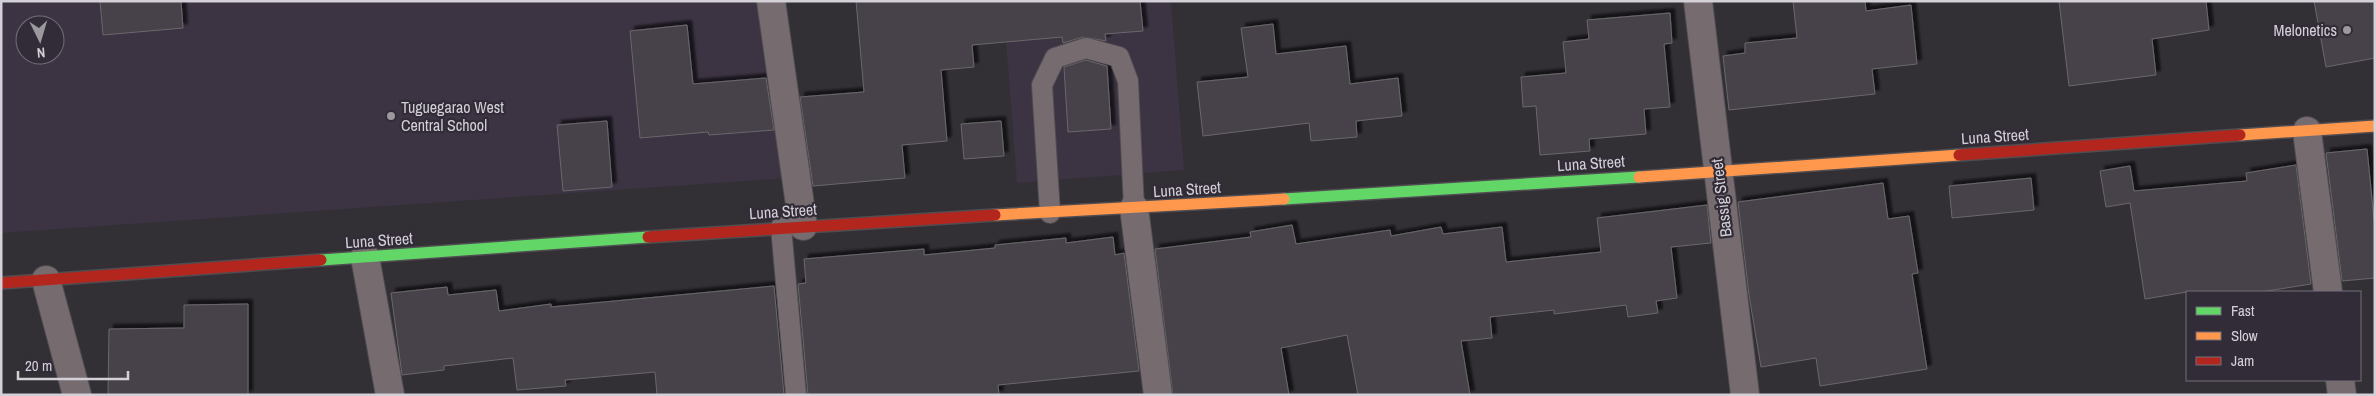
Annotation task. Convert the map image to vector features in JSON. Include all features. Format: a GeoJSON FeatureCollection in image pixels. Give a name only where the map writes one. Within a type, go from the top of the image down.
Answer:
{"type":"FeatureCollection","features":[{"type":"Feature","properties":{"kind":"main road","name":"Luna Street"},"geometry":{"type":"LineString","coordinates":[[1,283],[792,227],[1718,172],[2375,126]]}},
{"type":"Feature","properties":{"kind":"street"},"geometry":{"type":"LineString","coordinates":[[771,1],[792,227]]}},
{"type":"Feature","properties":{"kind":"street","name":"Bassig Street"},"geometry":{"type":"LineString","coordinates":[[1698,1],[1745,395]]}},
{"type":"Feature","properties":{"kind":"street"},"geometry":{"type":"LineString","coordinates":[[2307,131],[2328,291]]}},
{"type":"Feature","properties":{"kind":"street"},"geometry":{"type":"LineString","coordinates":[[1134,208],[1158,395]]}},
{"type":"Feature","properties":{"kind":"street"},"geometry":{"type":"LineString","coordinates":[[365,257],[390,395]]}},
{"type":"Feature","properties":{"kind":"street"},"geometry":{"type":"LineString","coordinates":[[46,280],[77,395]]}},
{"type":"Feature","properties":{"kind":"street"},"geometry":{"type":"LineString","coordinates":[[2340,381],[2342,395]]}},
{"type":"Feature","properties":{"kind":"lane"},"geometry":{"type":"LineString","coordinates":[[1050,213],[1042,85],[1055,58],[1086,48],[1119,57],[1128,81],[1134,208]]}},
{"type":"Feature","properties":{"kind":"lane"},"geometry":{"type":"LineString","coordinates":[[792,227],[796,395]]}},
{"type":"Feature","properties":{"kind":"shaded area","name":"Tuguegarao West Central School"},"geometry":{"type":"Polygon","coordinates":[[[1,1],[763,1],[789,178],[1,233],[1,1]]]}},
{"type":"Feature","properties":{"kind":"shaded area"},"geometry":{"type":"Polygon","coordinates":[[[1003,1],[1171,1],[1184,170],[1017,183],[1003,1]]]}},
{"type":"Feature","properties":{"kind":"building"},"geometry":{"type":"Polygon","coordinates":[[[100,1],[181,1],[183,28],[103,35],[100,1]]]}},
{"type":"Feature","properties":{"kind":"building"},"geometry":{"type":"Polygon","coordinates":[[[856,1],[1140,1],[1143,31],[1105,34],[1106,41],[1083,37],[1063,43],[1062,37],[972,45],[974,67],[941,70],[947,141],[902,145],[905,178],[813,186],[800,97],[864,92],[856,1]]]}},
{"type":"Feature","properties":{"kind":"building"},"geometry":{"type":"Polygon","coordinates":[[[1793,1],[1865,1],[1866,11],[1911,5],[1917,64],[1872,69],[1875,94],[1729,110],[1723,56],[1745,53],[1745,43],[1797,38],[1793,1]]]}},
{"type":"Feature","properties":{"kind":"building"},"geometry":{"type":"Polygon","coordinates":[[[2059,1],[2206,1],[2209,30],[2152,39],[2156,75],[2069,86],[2059,1]]]}},
{"type":"Feature","properties":{"kind":"building","name":"Melonetics"},"geometry":{"type":"Polygon","coordinates":[[[2314,1],[2375,1],[2375,58],[2326,67],[2314,1]]]}},
{"type":"Feature","properties":{"kind":"building"},"geometry":{"type":"Polygon","coordinates":[[[1670,13],[1672,43],[1664,44],[1670,107],[1644,109],[1646,134],[1589,139],[1590,151],[1540,155],[1536,106],[1523,107],[1521,77],[1566,73],[1563,42],[1589,39],[1587,20],[1670,13]]]}},
{"type":"Feature","properties":{"kind":"building"},"geometry":{"type":"Polygon","coordinates":[[[1273,24],[1276,54],[1346,46],[1350,84],[1398,78],[1402,116],[1356,121],[1357,137],[1311,141],[1309,123],[1203,136],[1197,82],[1248,77],[1241,28],[1273,24]]]}},
{"type":"Feature","properties":{"kind":"building"},"geometry":{"type":"Polygon","coordinates":[[[687,25],[693,84],[766,78],[774,130],[709,135],[708,132],[640,138],[630,31],[687,25]]]}},
{"type":"Feature","properties":{"kind":"building"},"geometry":{"type":"Polygon","coordinates":[[[1086,60],[1107,66],[1111,129],[1068,132],[1064,67],[1086,60]]]}},
{"type":"Feature","properties":{"kind":"building"},"geometry":{"type":"Polygon","coordinates":[[[607,121],[612,187],[563,191],[557,125],[607,121]]]}},
{"type":"Feature","properties":{"kind":"building"},"geometry":{"type":"Polygon","coordinates":[[[1001,121],[1004,156],[964,159],[961,124],[1001,121]]]}},
{"type":"Feature","properties":{"kind":"building"},"geometry":{"type":"Polygon","coordinates":[[[2367,149],[2375,229],[2375,278],[2342,281],[2326,153],[2367,149]]]}},
{"type":"Feature","properties":{"kind":"building"},"geometry":{"type":"Polygon","coordinates":[[[2296,165],[2311,284],[2267,291],[2186,291],[2145,299],[2130,203],[2106,207],[2100,171],[2130,166],[2134,191],[2247,181],[2246,173],[2296,165]]]}},
{"type":"Feature","properties":{"kind":"building"},"geometry":{"type":"Polygon","coordinates":[[[2031,178],[2034,210],[1952,218],[1949,186],[2031,178]]]}},
{"type":"Feature","properties":{"kind":"building"},"geometry":{"type":"Polygon","coordinates":[[[1883,183],[1888,219],[1909,216],[1918,273],[1912,274],[1927,369],[1820,386],[1816,358],[1761,367],[1749,295],[1738,202],[1883,183]]]}},
{"type":"Feature","properties":{"kind":"building"},"geometry":{"type":"Polygon","coordinates":[[[1707,205],[1711,243],[1671,247],[1677,298],[1656,301],[1658,313],[1628,317],[1626,305],[1554,314],[1554,310],[1490,317],[1492,338],[1461,341],[1470,395],[1358,395],[1347,335],[1281,348],[1289,395],[1173,395],[1155,249],[1251,237],[1250,232],[1292,225],[1296,244],[1390,230],[1391,236],[1441,227],[1443,234],[1502,227],[1506,262],[1601,252],[1597,218],[1707,205]]]}},
{"type":"Feature","properties":{"kind":"building"},"geometry":{"type":"Polygon","coordinates":[[[1113,237],[1115,255],[1124,253],[1139,371],[998,385],[999,395],[808,395],[798,284],[806,283],[804,259],[924,249],[924,255],[1066,238],[1066,243],[1113,237]]]}},
{"type":"Feature","properties":{"kind":"building"},"geometry":{"type":"Polygon","coordinates":[[[774,286],[784,395],[657,395],[655,372],[565,380],[566,386],[517,390],[513,358],[444,366],[444,370],[402,375],[391,293],[447,287],[448,295],[496,290],[499,311],[551,304],[551,307],[774,286]]]}},
{"type":"Feature","properties":{"kind":"building"},"geometry":{"type":"Polygon","coordinates":[[[248,304],[248,395],[108,395],[109,329],[184,328],[184,305],[248,304]]]}},
{"type":"Feature","properties":{"kind":"traffic: fast"},"geometry":{"type":"LineString","coordinates":[[1284,199],[1639,177]]}},
{"type":"Feature","properties":{"kind":"traffic: fast"},"geometry":{"type":"LineString","coordinates":[[321,260],[648,237]]}},
{"type":"Feature","properties":{"kind":"traffic: slow"},"geometry":{"type":"LineString","coordinates":[[2240,135],[2375,126]]}},
{"type":"Feature","properties":{"kind":"traffic: slow"},"geometry":{"type":"LineString","coordinates":[[1639,177],[1959,155]]}},
{"type":"Feature","properties":{"kind":"traffic: slow"},"geometry":{"type":"LineString","coordinates":[[995,215],[1284,199]]}},
{"type":"Feature","properties":{"kind":"traffic: jam"},"geometry":{"type":"LineString","coordinates":[[1959,155],[2240,135]]}},
{"type":"Feature","properties":{"kind":"traffic: jam"},"geometry":{"type":"LineString","coordinates":[[648,237],[995,215]]}},
{"type":"Feature","properties":{"kind":"traffic: jam"},"geometry":{"type":"LineString","coordinates":[[1,283],[321,260]]}},
{"type":"Feature","properties":{"kind":"place","name":"Melonetics"},"geometry":{"type":"Point","coordinates":[2347,30]}},
{"type":"Feature","properties":{"kind":"place","name":"Tuguegarao West Central School"},"geometry":{"type":"Point","coordinates":[391,116]}}]}
